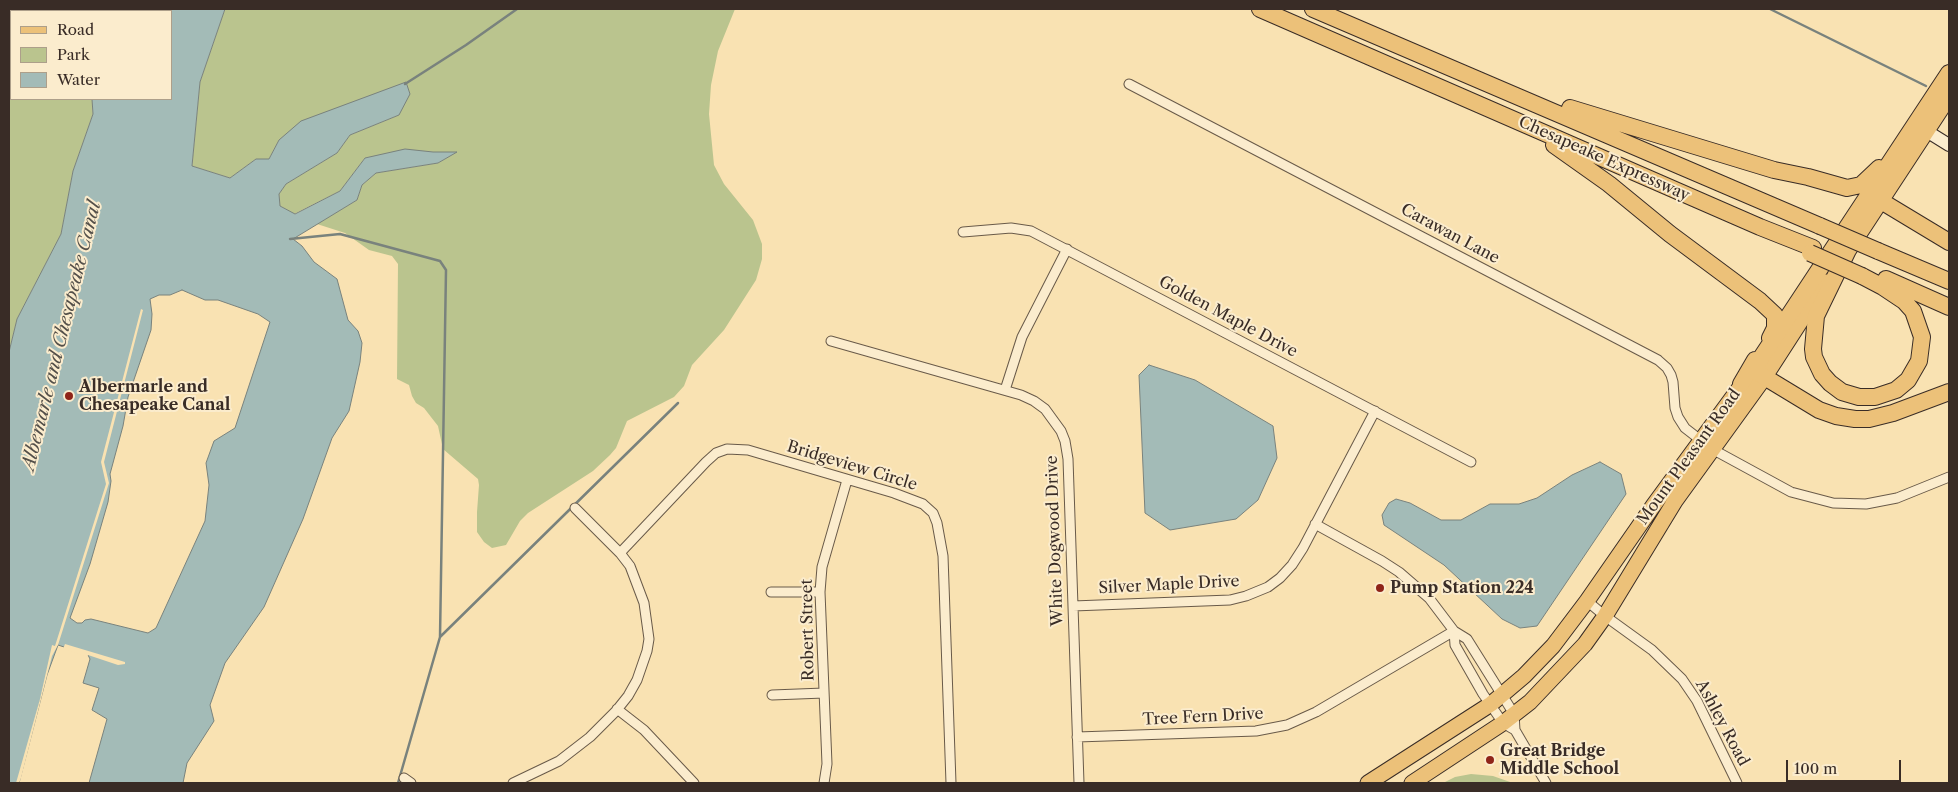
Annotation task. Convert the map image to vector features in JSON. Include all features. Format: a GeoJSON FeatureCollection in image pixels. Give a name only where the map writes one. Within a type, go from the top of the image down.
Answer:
{"type":"FeatureCollection","features":[{"type":"Feature","properties":{"kind":"highway","name":"Chesapeake Expressway"},"geometry":{"type":"LineString","coordinates":[[1260,9],[1864,273],[1949,307]]}},
{"type":"Feature","properties":{"kind":"highway","name":"Chesapeake Expressway"},"geometry":{"type":"LineString","coordinates":[[1313,9],[1949,281]]}},
{"type":"Feature","properties":{"kind":"highway","name":"Mount Pleasant Road"},"geometry":{"type":"LineString","coordinates":[[1758,374],[1921,127],[1949,73]]}},
{"type":"Feature","properties":{"kind":"highway"},"geometry":{"type":"LineString","coordinates":[[1438,86],[1485,113],[1547,140],[1773,312],[1776,323],[1775,328],[1741,384]]}},
{"type":"Feature","properties":{"kind":"highway"},"geometry":{"type":"LineString","coordinates":[[1514,94],[1542,99],[1874,200],[1949,242]]}},
{"type":"Feature","properties":{"kind":"highway","name":"Mount Pleasant Road"},"geometry":{"type":"LineString","coordinates":[[1921,127],[1949,96]]}},
{"type":"Feature","properties":{"kind":"highway"},"geometry":{"type":"LineString","coordinates":[[1774,170],[1808,176],[1847,188],[1859,186],[1921,127]]}},
{"type":"Feature","properties":{"kind":"highway","name":"Mount Pleasant Road"},"geometry":{"type":"LineString","coordinates":[[1848,250],[1874,200]]}},
{"type":"Feature","properties":{"kind":"highway"},"geometry":{"type":"LineString","coordinates":[[1848,250],[1816,316],[1813,336],[1814,357],[1822,374],[1836,388],[1851,395],[1875,397],[1896,390],[1908,380],[1919,361],[1922,337],[1913,311],[1904,301],[1864,273]]}},
{"type":"Feature","properties":{"kind":"highway"},"geometry":{"type":"LineString","coordinates":[[1758,374],[1820,410],[1836,416],[1855,419],[1869,419],[1894,413],[1949,392]]}},
{"type":"Feature","properties":{"kind":"main road","name":"Mount Pleasant Road"},"geometry":{"type":"LineString","coordinates":[[1368,783],[1496,700],[1524,676],[1553,646],[1587,601],[1653,506],[1706,446],[1848,250]]}},
{"type":"Feature","properties":{"kind":"main road","name":"Mount Pleasant Road"},"geometry":{"type":"LineString","coordinates":[[1412,783],[1511,722],[1584,644],[1605,616],[1741,384],[1758,374]]}},
{"type":"Feature","properties":{"kind":"street","name":"Carawan Lane"},"geometry":{"type":"LineString","coordinates":[[1129,84],[1658,360],[1667,368],[1674,382],[1675,408],[1685,428],[1706,446],[1791,492],[1834,504],[1866,504],[1911,493],[1949,478]]}},
{"type":"Feature","properties":{"kind":"street"},"geometry":{"type":"LineString","coordinates":[[1921,127],[1949,145]]}},
{"type":"Feature","properties":{"kind":"street","name":"Golden Maple Drive"},"geometry":{"type":"LineString","coordinates":[[963,232],[1006,228],[1031,231],[1471,462]]}},
{"type":"Feature","properties":{"kind":"street"},"geometry":{"type":"LineString","coordinates":[[1005,390],[1022,337],[1067,249]]}},
{"type":"Feature","properties":{"kind":"street","name":"White Dogwood Drive"},"geometry":{"type":"LineString","coordinates":[[831,341],[1028,398],[1045,409],[1055,422],[1065,442],[1068,460],[1079,783]]}},
{"type":"Feature","properties":{"kind":"street","name":"Silver Maple Drive"},"geometry":{"type":"LineString","coordinates":[[1073,606],[1217,601],[1246,596],[1268,587],[1292,565],[1375,411]]}},
{"type":"Feature","properties":{"kind":"street","name":"Bridgeview Circle"},"geometry":{"type":"LineString","coordinates":[[620,553],[706,462],[723,450],[748,450],[912,499],[923,504],[933,513],[937,523],[943,556],[951,783]]}},
{"type":"Feature","properties":{"kind":"street","name":"Robert Street"},"geometry":{"type":"LineString","coordinates":[[824,783],[827,764],[820,592],[822,567],[847,480]]}},
{"type":"Feature","properties":{"kind":"street"},"geometry":{"type":"LineString","coordinates":[[514,783],[559,761],[590,737],[618,709],[637,680],[648,651],[648,624],[641,592],[630,566],[620,553],[575,508]]}},
{"type":"Feature","properties":{"kind":"street"},"geometry":{"type":"LineString","coordinates":[[1315,524],[1399,572],[1429,598],[1454,630],[1467,639],[1496,700],[1511,722]]}},
{"type":"Feature","properties":{"kind":"street"},"geometry":{"type":"LineString","coordinates":[[771,592],[820,592]]}},
{"type":"Feature","properties":{"kind":"street","name":"Ashley Road"},"geometry":{"type":"LineString","coordinates":[[1587,601],[1657,655],[1682,679],[1697,701],[1737,783]]}},
{"type":"Feature","properties":{"kind":"street"},"geometry":{"type":"LineString","coordinates":[[1454,630],[1455,645],[1511,722],[1546,783]]}},
{"type":"Feature","properties":{"kind":"street","name":"Tree Fern Drive"},"geometry":{"type":"LineString","coordinates":[[1077,737],[1256,731],[1287,725],[1316,712],[1454,630]]}},
{"type":"Feature","properties":{"kind":"street"},"geometry":{"type":"LineString","coordinates":[[772,695],[824,693]]}},
{"type":"Feature","properties":{"kind":"street"},"geometry":{"type":"LineString","coordinates":[[618,709],[644,730],[694,783]]}},
{"type":"Feature","properties":{"kind":"green space"},"geometry":{"type":"Polygon","coordinates":[[[9,9],[108,9],[10,10],[10,100],[92,100],[93,114],[73,171],[61,234],[17,319],[9,352],[9,9]]]}},
{"type":"Feature","properties":{"kind":"green space"},"geometry":{"type":"Polygon","coordinates":[[[225,9],[735,9],[718,51],[711,85],[709,114],[714,165],[724,184],[753,220],[762,244],[762,259],[756,280],[724,330],[692,365],[684,386],[674,397],[627,421],[616,448],[610,455],[593,471],[528,513],[520,521],[506,545],[492,548],[484,542],[477,532],[478,479],[443,449],[438,426],[424,408],[416,403],[409,385],[397,379],[398,264],[392,256],[369,250],[345,233],[317,224],[357,200],[362,185],[376,173],[438,163],[456,152],[433,152],[365,158],[340,191],[294,214],[280,206],[279,194],[286,184],[337,153],[350,135],[399,115],[279,140],[269,159],[256,159],[230,178],[192,166],[200,82],[225,9]]]}},
{"type":"Feature","properties":{"kind":"green space"},"geometry":{"type":"Polygon","coordinates":[[[1471,774],[1493,776],[1513,783],[1443,783],[1455,777],[1471,774]]]}},
{"type":"Feature","properties":{"kind":"water","name":"Albermarle and Chesapeake Canal"},"geometry":{"type":"Polygon","coordinates":[[[108,9],[225,9],[200,82],[192,166],[230,178],[256,159],[269,159],[279,140],[301,121],[406,82],[410,94],[399,115],[350,135],[337,153],[286,184],[279,194],[280,206],[295,214],[340,191],[365,158],[405,149],[457,152],[438,163],[376,173],[362,185],[357,200],[293,239],[302,246],[314,262],[337,279],[348,320],[358,331],[362,343],[360,362],[349,411],[332,438],[303,519],[264,607],[225,663],[210,705],[214,721],[187,763],[183,783],[89,783],[107,719],[92,710],[99,688],[83,683],[90,659],[88,655],[58,645],[47,675],[19,783],[9,783],[9,352],[17,319],[61,234],[73,171],[93,114],[92,100],[172,100],[172,10],[108,9]],[[182,290],[170,295],[159,295],[150,299],[152,314],[151,330],[128,397],[123,426],[110,474],[108,502],[90,564],[70,618],[77,623],[91,619],[148,633],[156,628],[205,521],[209,485],[206,463],[214,441],[235,428],[270,322],[258,314],[218,300],[205,300],[182,290]]]}},
{"type":"Feature","properties":{"kind":"water"},"geometry":{"type":"Polygon","coordinates":[[[1149,365],[1195,380],[1273,426],[1277,458],[1258,500],[1236,519],[1170,530],[1145,513],[1139,375],[1149,365]]]}},
{"type":"Feature","properties":{"kind":"water"},"geometry":{"type":"Polygon","coordinates":[[[1600,462],[1621,474],[1626,494],[1537,626],[1520,628],[1502,619],[1444,565],[1384,525],[1382,515],[1389,503],[1396,499],[1410,503],[1441,520],[1461,520],[1490,504],[1519,504],[1537,498],[1572,475],[1600,462]]]}},
{"type":"Feature","properties":{"kind":"pier"},"geometry":{"type":"Polygon","coordinates":[[[141,309],[143,310],[104,462],[109,483],[58,645],[52,656],[21,778],[19,783],[16,783],[40,699],[52,645],[55,646],[106,484],[101,462],[141,309]]]}},
{"type":"Feature","properties":{"kind":"pier"},"geometry":{"type":"Polygon","coordinates":[[[65,644],[125,662],[125,664],[118,665],[63,649],[65,644]]]}},
{"type":"Feature","properties":{"kind":"waterway"},"geometry":{"type":"LineString","coordinates":[[405,84],[466,45],[517,9]]}},
{"type":"Feature","properties":{"kind":"waterway"},"geometry":{"type":"LineString","coordinates":[[1770,9],[1926,86]]}},
{"type":"Feature","properties":{"kind":"waterway"},"geometry":{"type":"LineString","coordinates":[[290,239],[340,234],[440,261],[446,270],[440,637],[398,783]]}},
{"type":"Feature","properties":{"kind":"waterway"},"geometry":{"type":"LineString","coordinates":[[440,637],[678,403]]}},
{"type":"Feature","properties":{"kind":"place","name":"Albermarle and Chesapeake Canal"},"geometry":{"type":"Point","coordinates":[69,396]}},
{"type":"Feature","properties":{"kind":"place","name":"Pump Station 224"},"geometry":{"type":"Point","coordinates":[1380,588]}},
{"type":"Feature","properties":{"kind":"place","name":"Great Bridge Middle School"},"geometry":{"type":"Point","coordinates":[1490,760]}},
{"type":"Feature","properties":{"kind":"water label","name":"Albemarle and Chesapeake Canal"},"geometry":{"type":"Point","coordinates":[62,336]}}]}
